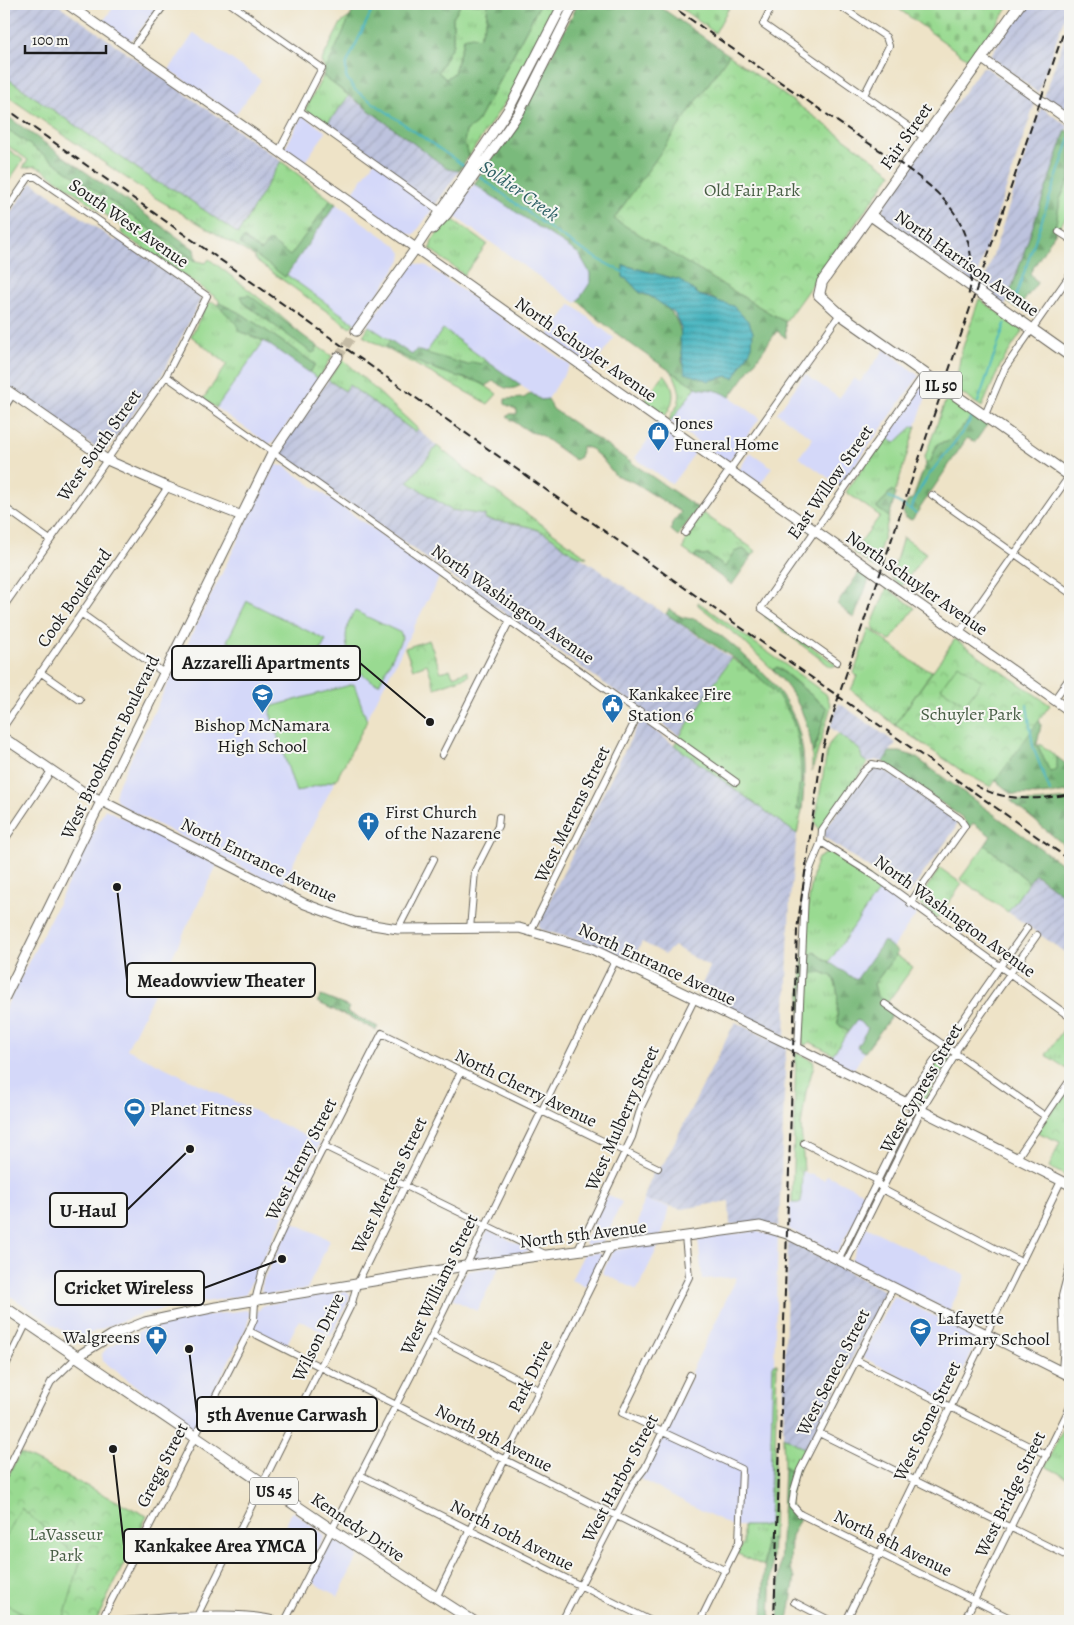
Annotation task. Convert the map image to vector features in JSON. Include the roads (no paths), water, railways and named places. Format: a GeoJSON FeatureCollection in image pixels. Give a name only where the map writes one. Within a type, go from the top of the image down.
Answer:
{"type":"FeatureCollection","features":[{"type":"Feature","properties":{"kind":"main road","name":"North Schuyler Avenue"},"geometry":{"type":"LineString","coordinates":[[67,4],[416,248],[1070,711]]}},
{"type":"Feature","properties":{"kind":"main road"},"geometry":{"type":"LineString","coordinates":[[476,166],[510,107],[563,4]]}},
{"type":"Feature","properties":{"kind":"main road"},"geometry":{"type":"LineString","coordinates":[[356,331],[416,248],[440,211],[519,112],[574,4]]}},
{"type":"Feature","properties":{"kind":"main road","name":"Fair Street"},"geometry":{"type":"LineString","coordinates":[[840,314],[819,295],[820,288],[1020,4]]}},
{"type":"Feature","properties":{"kind":"main road"},"geometry":{"type":"LineString","coordinates":[[981,58],[1070,121]]}},
{"type":"Feature","properties":{"kind":"main road"},"geometry":{"type":"LineString","coordinates":[[416,248],[446,216],[468,177]]}},
{"type":"Feature","properties":{"kind":"main road","name":"North Harrison Avenue"},"geometry":{"type":"LineString","coordinates":[[870,215],[1070,356]]}},
{"type":"Feature","properties":{"kind":"main road","name":"IL 50"},"geometry":{"type":"LineString","coordinates":[[840,314],[1070,475]]}},
{"type":"Feature","properties":{"kind":"main road","name":"West Brookmont Boulevard"},"geometry":{"type":"LineString","coordinates":[[4,999],[272,454],[338,357]]}},
{"type":"Feature","properties":{"kind":"main road"},"geometry":{"type":"LineString","coordinates":[[4,388],[106,460],[242,516]]}},
{"type":"Feature","properties":{"kind":"main road","name":"North Entrance Avenue"},"geometry":{"type":"LineString","coordinates":[[4,738],[52,771],[101,801],[305,904],[354,922],[398,929],[531,930],[592,949],[695,998],[1070,1185]]}},
{"type":"Feature","properties":{"kind":"main road","name":"North 5th Avenue"},"geometry":{"type":"LineString","coordinates":[[78,1356],[112,1335],[145,1322],[255,1301],[545,1254],[610,1248],[760,1226],[787,1234],[1066,1374]]}},
{"type":"Feature","properties":{"kind":"main road","name":"Kennedy Drive"},"geometry":{"type":"LineString","coordinates":[[4,1307],[78,1356],[193,1437],[473,1621]]}},
{"type":"Feature","properties":{"kind":"street"},"geometry":{"type":"LineString","coordinates":[[131,50],[165,4]]}},
{"type":"Feature","properties":{"kind":"street"},"geometry":{"type":"LineString","coordinates":[[231,4],[322,68],[279,152]]}},
{"type":"Feature","properties":{"kind":"street"},"geometry":{"type":"LineString","coordinates":[[773,4],[763,24],[925,138]]}},
{"type":"Feature","properties":{"kind":"street"},"geometry":{"type":"LineString","coordinates":[[838,4],[886,38],[889,46],[864,95]]}},
{"type":"Feature","properties":{"kind":"street"},"geometry":{"type":"LineString","coordinates":[[300,111],[440,211]]}},
{"type":"Feature","properties":{"kind":"street","name":"South West Avenue"},"geometry":{"type":"LineString","coordinates":[[4,214],[33,175],[207,296]]}},
{"type":"Feature","properties":{"kind":"street"},"geometry":{"type":"LineString","coordinates":[[1059,232],[1070,240]]}},
{"type":"Feature","properties":{"kind":"street"},"geometry":{"type":"LineString","coordinates":[[985,415],[1005,368],[1070,275]]}},
{"type":"Feature","properties":{"kind":"street","name":"West South Street"},"geometry":{"type":"LineString","coordinates":[[4,606],[166,376],[207,296]]}},
{"type":"Feature","properties":{"kind":"street"},"geometry":{"type":"LineString","coordinates":[[685,533],[840,314]]}},
{"type":"Feature","properties":{"kind":"street","name":"East Willow Street"},"geometry":{"type":"LineString","coordinates":[[837,662],[761,608],[925,374]]}},
{"type":"Feature","properties":{"kind":"street","name":"North Washington Avenue"},"geometry":{"type":"LineString","coordinates":[[166,376],[272,454],[640,711],[736,782]]}},
{"type":"Feature","properties":{"kind":"street"},"geometry":{"type":"LineString","coordinates":[[4,408],[13,394]]}},
{"type":"Feature","properties":{"kind":"street"},"geometry":{"type":"LineString","coordinates":[[959,632],[1070,475]]}},
{"type":"Feature","properties":{"kind":"street","name":"Cook Boulevard"},"geometry":{"type":"LineString","coordinates":[[4,726],[168,487]]}},
{"type":"Feature","properties":{"kind":"street"},"geometry":{"type":"LineString","coordinates":[[932,495],[1070,593]]}},
{"type":"Feature","properties":{"kind":"street"},"geometry":{"type":"LineString","coordinates":[[4,507],[50,540]]}},
{"type":"Feature","properties":{"kind":"street"},"geometry":{"type":"LineString","coordinates":[[82,614],[164,673]]}},
{"type":"Feature","properties":{"kind":"street"},"geometry":{"type":"LineString","coordinates":[[442,755],[510,620]]}},
{"type":"Feature","properties":{"kind":"street"},"geometry":{"type":"LineString","coordinates":[[40,672],[80,700]]}},
{"type":"Feature","properties":{"kind":"street"},"geometry":{"type":"LineString","coordinates":[[1054,700],[1070,677]]}},
{"type":"Feature","properties":{"kind":"street","name":"West Mertens Street"},"geometry":{"type":"LineString","coordinates":[[531,930],[640,711]]}},
{"type":"Feature","properties":{"kind":"street"},"geometry":{"type":"LineString","coordinates":[[798,1049],[805,893],[810,869],[821,842],[822,830],[870,766],[878,764],[882,766],[960,819],[965,826],[910,903]]}},
{"type":"Feature","properties":{"kind":"street"},"geometry":{"type":"LineString","coordinates":[[4,841],[52,771]]}},
{"type":"Feature","properties":{"kind":"street"},"geometry":{"type":"LineString","coordinates":[[470,929],[475,871],[498,826],[499,818]]}},
{"type":"Feature","properties":{"kind":"street","name":"North Washington Avenue"},"geometry":{"type":"LineString","coordinates":[[821,842],[872,874],[1070,1017]]}},
{"type":"Feature","properties":{"kind":"street"},"geometry":{"type":"LineString","coordinates":[[398,929],[434,859]]}},
{"type":"Feature","properties":{"kind":"street","name":"West Cypress Street"},"geometry":{"type":"LineString","coordinates":[[841,1262],[876,1183],[945,1046],[1027,928]]}},
{"type":"Feature","properties":{"kind":"street","name":"West Cypress Street"},"geometry":{"type":"LineString","coordinates":[[841,1262],[882,1189],[913,1107],[956,1054],[957,1049],[1038,935]]}},
{"type":"Feature","properties":{"kind":"street","name":"West Williams Street"},"geometry":{"type":"LineString","coordinates":[[285,1621],[432,1335],[616,959]]}},
{"type":"Feature","properties":{"kind":"street","name":"West Mulberry Street"},"geometry":{"type":"LineString","coordinates":[[578,1250],[632,1137],[641,1107],[695,998]]}},
{"type":"Feature","properties":{"kind":"street"},"geometry":{"type":"LineString","coordinates":[[885,1004],[1045,1116]]}},
{"type":"Feature","properties":{"kind":"street","name":"North Cherry Avenue"},"geometry":{"type":"LineString","coordinates":[[382,1033],[658,1168]]}},
{"type":"Feature","properties":{"kind":"street","name":"West Henry Street"},"geometry":{"type":"LineString","coordinates":[[255,1301],[262,1273],[382,1033]]}},
{"type":"Feature","properties":{"kind":"street","name":"West Mertens Street"},"geometry":{"type":"LineString","coordinates":[[357,1284],[461,1072]]}},
{"type":"Feature","properties":{"kind":"street"},"geometry":{"type":"LineString","coordinates":[[1017,1158],[1070,1080]]}},
{"type":"Feature","properties":{"kind":"street"},"geometry":{"type":"LineString","coordinates":[[804,1143],[875,1179],[882,1189],[1020,1262]]}},
{"type":"Feature","properties":{"kind":"street"},"geometry":{"type":"LineString","coordinates":[[324,1146],[545,1254]]}},
{"type":"Feature","properties":{"kind":"street","name":"West Stone Street"},"geometry":{"type":"LineString","coordinates":[[846,1621],[1061,1181]]}},
{"type":"Feature","properties":{"kind":"street"},"geometry":{"type":"LineString","coordinates":[[685,1237],[689,1277],[622,1413],[742,1469],[740,1542],[700,1621]]}},
{"type":"Feature","properties":{"kind":"street","name":"Park Drive"},"geometry":{"type":"LineString","coordinates":[[436,1598],[610,1248]]}},
{"type":"Feature","properties":{"kind":"street"},"geometry":{"type":"LineString","coordinates":[[1066,1374],[1062,1296],[1070,1265]]}},
{"type":"Feature","properties":{"kind":"street","name":"Wilson Drive"},"geometry":{"type":"LineString","coordinates":[[197,1616],[356,1294],[357,1284]]}},
{"type":"Feature","properties":{"kind":"street","name":"West Seneca Street"},"geometry":{"type":"LineString","coordinates":[[800,1470],[893,1288]]}},
{"type":"Feature","properties":{"kind":"street","name":"Gregg Street"},"geometry":{"type":"LineString","coordinates":[[110,1621],[106,1621],[104,1615],[249,1330],[254,1318],[255,1301]]}},
{"type":"Feature","properties":{"kind":"street"},"geometry":{"type":"LineString","coordinates":[[4,1369],[27,1322]]}},
{"type":"Feature","properties":{"kind":"street","name":"North 9th Avenue"},"geometry":{"type":"LineString","coordinates":[[249,1330],[505,1461],[726,1570]]}},
{"type":"Feature","properties":{"kind":"street"},"geometry":{"type":"LineString","coordinates":[[432,1335],[540,1390]]}},
{"type":"Feature","properties":{"kind":"street"},"geometry":{"type":"LineString","coordinates":[[4,1476],[51,1382],[78,1356]]}},
{"type":"Feature","properties":{"kind":"street"},"geometry":{"type":"LineString","coordinates":[[856,1360],[1047,1454]]}},
{"type":"Feature","properties":{"kind":"street","name":"West Harbor Street"},"geometry":{"type":"LineString","coordinates":[[562,1621],[632,1484],[645,1468],[690,1375]]}},
{"type":"Feature","properties":{"kind":"street","name":"West Bridge Street"},"geometry":{"type":"LineString","coordinates":[[964,1621],[1070,1407]]}},
{"type":"Feature","properties":{"kind":"street"},"geometry":{"type":"LineString","coordinates":[[819,1432],[1070,1557]]}},
{"type":"Feature","properties":{"kind":"street","name":"North 8th Avenue"},"geometry":{"type":"LineString","coordinates":[[800,1470],[792,1499],[797,1512],[1016,1621]]}},
{"type":"Feature","properties":{"kind":"street","name":"North 10th Avenue"},"geometry":{"type":"LineString","coordinates":[[360,1475],[651,1621]]}},
{"type":"Feature","properties":{"kind":"street"},"geometry":{"type":"LineString","coordinates":[[794,1602],[831,1621]]}},
{"type":"Feature","properties":{"kind":"street"},"geometry":{"type":"LineString","coordinates":[[121,1621],[197,1616],[241,1616],[270,1618],[279,1621]]}},
{"type":"Feature","properties":{"kind":"water"},"geometry":{"type":"Polygon","coordinates":[[[623,265],[680,280],[699,295],[733,306],[749,322],[753,332],[752,347],[734,378],[727,376],[709,381],[685,373],[680,340],[681,328],[674,313],[650,296],[639,292],[623,277],[623,265]]]}},
{"type":"Feature","properties":{"kind":"waterway","name":"Soldier Creek"},"geometry":{"type":"LineString","coordinates":[[375,4],[346,65],[346,77],[355,90],[467,168]]}},
{"type":"Feature","properties":{"kind":"waterway"},"geometry":{"type":"LineString","coordinates":[[1013,305],[1070,138]]}},
{"type":"Feature","properties":{"kind":"waterway","name":"Soldier Creek"},"geometry":{"type":"LineString","coordinates":[[479,176],[568,241],[625,273]]}},
{"type":"Feature","properties":{"kind":"waterway"},"geometry":{"type":"LineString","coordinates":[[978,402],[1005,324]]}},
{"type":"Feature","properties":{"kind":"waterway"},"geometry":{"type":"LineString","coordinates":[[911,510],[923,484],[973,415]]}},
{"type":"Feature","properties":{"kind":"waterway","name":"Soldier Creek"},"geometry":{"type":"LineString","coordinates":[[889,497],[916,513]]}},
{"type":"Feature","properties":{"kind":"waterway","name":"Soldier Creek"},"geometry":{"type":"LineString","coordinates":[[1027,705],[1033,747],[1050,791]]}},
{"type":"Feature","properties":{"kind":"tunnel"},"geometry":{"type":"LineString","coordinates":[[338,357],[356,331]]}},
{"type":"Feature","properties":{"kind":"railway"},"geometry":{"type":"LineString","coordinates":[[669,4],[909,170],[944,199],[959,221],[968,241],[972,263],[968,297]]}},
{"type":"Feature","properties":{"kind":"railway"},"geometry":{"type":"LineString","coordinates":[[774,1621],[797,930],[822,751],[840,692],[1070,13]]}},
{"type":"Feature","properties":{"kind":"railway"},"geometry":{"type":"LineString","coordinates":[[4,107],[1070,860]]}},
{"type":"Feature","properties":{"kind":"railway"},"geometry":{"type":"LineString","coordinates":[[975,785],[986,791],[1009,797],[1046,798],[1070,794]]}},
{"type":"Feature","properties":{"kind":"place","name":"Jones Funeral Home"},"geometry":{"type":"Point","coordinates":[658,452]}},
{"type":"Feature","properties":{"kind":"place","name":"Bishop McNamara High School"},"geometry":{"type":"Point","coordinates":[262,714]}},
{"type":"Feature","properties":{"kind":"place","name":"Azzarelli Apartments"},"geometry":{"type":"Point","coordinates":[430,722]}},
{"type":"Feature","properties":{"kind":"place","name":"Kankakee Fire Station 6"},"geometry":{"type":"Point","coordinates":[612,723]}},
{"type":"Feature","properties":{"kind":"place","name":"First Church of the Nazarene"},"geometry":{"type":"Point","coordinates":[369,841]}},
{"type":"Feature","properties":{"kind":"place","name":"Meadowview Theater"},"geometry":{"type":"Point","coordinates":[117,887]}},
{"type":"Feature","properties":{"kind":"place","name":"Planet Fitness"},"geometry":{"type":"Point","coordinates":[134,1128]}},
{"type":"Feature","properties":{"kind":"place","name":"U-Haul"},"geometry":{"type":"Point","coordinates":[190,1149]}},
{"type":"Feature","properties":{"kind":"place","name":"Cricket Wireless"},"geometry":{"type":"Point","coordinates":[282,1259]}},
{"type":"Feature","properties":{"kind":"place","name":"Lafayette Primary School"},"geometry":{"type":"Point","coordinates":[921,1347]}},
{"type":"Feature","properties":{"kind":"place","name":"5th Avenue Carwash"},"geometry":{"type":"Point","coordinates":[189,1349]}},
{"type":"Feature","properties":{"kind":"place","name":"Walgreens"},"geometry":{"type":"Point","coordinates":[156,1356]}},
{"type":"Feature","properties":{"kind":"place","name":"Kankakee Area YMCA"},"geometry":{"type":"Point","coordinates":[113,1449]}},
{"type":"Feature","properties":{"kind":"park label","name":"Old Fair Park"},"geometry":{"type":"Point","coordinates":[752,190]}},
{"type":"Feature","properties":{"kind":"park label","name":"Schuyler Park"},"geometry":{"type":"Point","coordinates":[971,714]}},
{"type":"Feature","properties":{"kind":"park label","name":"LaVasseur Park"},"geometry":{"type":"Point","coordinates":[66,1544]}}]}
